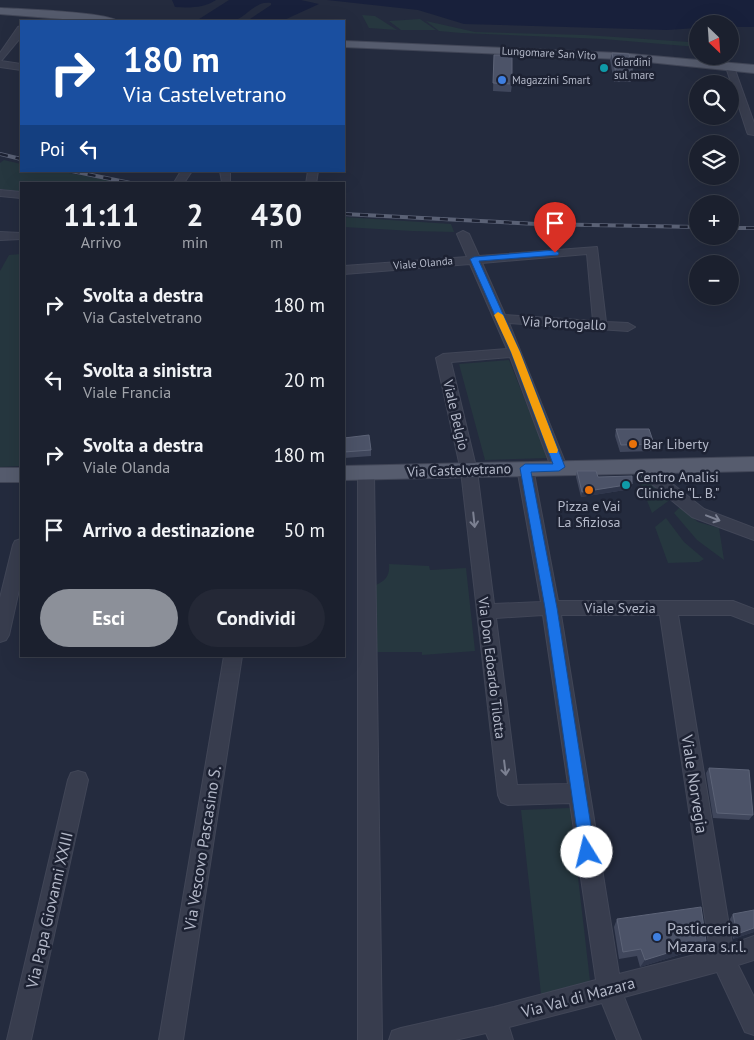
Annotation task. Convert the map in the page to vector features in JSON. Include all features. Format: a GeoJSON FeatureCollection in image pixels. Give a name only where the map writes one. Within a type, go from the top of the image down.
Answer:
{"type":"FeatureCollection","features":[{"type":"Feature","properties":{"kind":"main road"},"geometry":{"type":"LineString","coordinates":[[0,11],[30,17],[80,17],[104,20]]}},
{"type":"Feature","properties":{"kind":"main road","name":"Lungomare San Vito"},"geometry":{"type":"LineString","coordinates":[[345,44],[611,56],[754,69]]}},
{"type":"Feature","properties":{"kind":"main road","name":"Via Castelvetrano"},"geometry":{"type":"LineString","coordinates":[[345,473],[469,472],[559,467],[754,464]]}},
{"type":"Feature","properties":{"kind":"main road"},"geometry":{"type":"LineString","coordinates":[[0,475],[20,475]]}},
{"type":"Feature","properties":{"kind":"street"},"geometry":{"type":"LineString","coordinates":[[0,60],[20,35]]}},
{"type":"Feature","properties":{"kind":"street"},"geometry":{"type":"LineString","coordinates":[[0,64],[20,67]]}},
{"type":"Feature","properties":{"kind":"street"},"geometry":{"type":"LineString","coordinates":[[730,67],[733,75]]}},
{"type":"Feature","properties":{"kind":"street"},"geometry":{"type":"LineString","coordinates":[[739,88],[754,106]]}},
{"type":"Feature","properties":{"kind":"street"},"geometry":{"type":"LineString","coordinates":[[739,92],[752,132]]}},
{"type":"Feature","properties":{"kind":"street"},"geometry":{"type":"LineString","coordinates":[[180,181],[186,172]]}},
{"type":"Feature","properties":{"kind":"street"},"geometry":{"type":"LineString","coordinates":[[0,193],[20,195]]}},
{"type":"Feature","properties":{"kind":"street"},"geometry":{"type":"LineString","coordinates":[[463,234],[515,352],[559,467]]}},
{"type":"Feature","properties":{"kind":"street"},"geometry":{"type":"LineString","coordinates":[[0,236],[20,236]]}},
{"type":"Feature","properties":{"kind":"street","name":"Viale Olanda"},"geometry":{"type":"LineString","coordinates":[[345,270],[593,250],[600,325]]}},
{"type":"Feature","properties":{"kind":"street","name":"Via Portogallo"},"geometry":{"type":"LineString","coordinates":[[500,319],[628,327]]}},
{"type":"Feature","properties":{"kind":"street","name":"Viale Belgio"},"geometry":{"type":"LineString","coordinates":[[469,472],[443,358],[515,352]]}},
{"type":"Feature","properties":{"kind":"street"},"geometry":{"type":"LineString","coordinates":[[641,467],[698,513],[754,534]]}},
{"type":"Feature","properties":{"kind":"street"},"geometry":{"type":"LineString","coordinates":[[525,468],[551,608],[609,989],[629,1040]]}},
{"type":"Feature","properties":{"kind":"street","name":"Via Don Edoardo Tilotta"},"geometry":{"type":"LineString","coordinates":[[469,472],[508,795],[578,793]]}},
{"type":"Feature","properties":{"kind":"street"},"geometry":{"type":"LineString","coordinates":[[366,473],[370,1040]]}},
{"type":"Feature","properties":{"kind":"street"},"geometry":{"type":"LineString","coordinates":[[0,635],[20,549]]}},
{"type":"Feature","properties":{"kind":"street","name":"Viale Svezia"},"geometry":{"type":"LineString","coordinates":[[485,612],[551,608],[734,608],[754,617]]}},
{"type":"Feature","properties":{"kind":"street","name":"Viale Norvegia"},"geometry":{"type":"LineString","coordinates":[[668,608],[723,959],[754,1023]]}},
{"type":"Feature","properties":{"kind":"street","name":"Via Vescovo Pascasino S."},"geometry":{"type":"LineString","coordinates":[[170,1040],[233,657]]}},
{"type":"Feature","properties":{"kind":"street","name":"Via Papa Giovanni XXIII"},"geometry":{"type":"LineString","coordinates":[[19,1040],[78,780]]}},
{"type":"Feature","properties":{"kind":"street","name":"Via Val di Mazara"},"geometry":{"type":"LineString","coordinates":[[402,1040],[497,1030],[609,989],[723,959],[754,948]]}},
{"type":"Feature","properties":{"kind":"shaded area"},"geometry":{"type":"Polygon","coordinates":[[[362,15],[375,16],[397,30],[369,28],[362,15]]]}},
{"type":"Feature","properties":{"kind":"shaded area"},"geometry":{"type":"Polygon","coordinates":[[[420,19],[436,30],[401,30],[389,21],[420,19]]]}},
{"type":"Feature","properties":{"kind":"shaded area"},"geometry":{"type":"Polygon","coordinates":[[[426,21],[475,32],[585,35],[689,42],[689,46],[603,39],[439,31],[426,21]]]}},
{"type":"Feature","properties":{"kind":"shaded area"},"geometry":{"type":"Polygon","coordinates":[[[4,160],[20,164],[20,172],[64,172],[119,182],[20,182],[20,192],[0,189],[0,163],[4,160]]]}},
{"type":"Feature","properties":{"kind":"shaded area"},"geometry":{"type":"Polygon","coordinates":[[[345,217],[451,224],[454,232],[345,227],[345,217]]]}},
{"type":"Feature","properties":{"kind":"shaded area"},"geometry":{"type":"Polygon","coordinates":[[[20,254],[20,466],[0,467],[0,271],[9,255],[20,254]]]}},
{"type":"Feature","properties":{"kind":"shaded area"},"geometry":{"type":"Polygon","coordinates":[[[509,360],[548,458],[485,460],[459,364],[509,360]]]}},
{"type":"Feature","properties":{"kind":"shaded area"},"geometry":{"type":"Polygon","coordinates":[[[637,476],[642,476],[671,499],[652,513],[637,476]]]}},
{"type":"Feature","properties":{"kind":"shaded area"},"geometry":{"type":"Polygon","coordinates":[[[680,507],[698,522],[719,528],[724,560],[697,540],[674,513],[680,507]]]}},
{"type":"Feature","properties":{"kind":"shaded area"},"geometry":{"type":"Polygon","coordinates":[[[666,518],[684,542],[704,559],[699,562],[668,563],[655,527],[666,518]]]}},
{"type":"Feature","properties":{"kind":"shaded area"},"geometry":{"type":"Polygon","coordinates":[[[389,564],[429,566],[430,570],[466,568],[475,651],[422,655],[422,652],[378,652],[372,650],[374,586],[386,578],[389,572],[389,564]]]}},
{"type":"Feature","properties":{"kind":"shaded area"},"geometry":{"type":"Polygon","coordinates":[[[570,808],[590,981],[541,994],[521,810],[570,808]]]}},
{"type":"Feature","properties":{"kind":"water"},"geometry":{"type":"Polygon","coordinates":[[[172,0],[216,0],[196,7],[175,7],[172,0]]]}},
{"type":"Feature","properties":{"kind":"water"},"geometry":{"type":"Polygon","coordinates":[[[229,0],[301,0],[319,4],[284,20],[248,20],[271,5],[271,3],[265,3],[260,4],[236,20],[198,20],[229,0]]]}},
{"type":"Feature","properties":{"kind":"water"},"geometry":{"type":"Polygon","coordinates":[[[327,0],[754,0],[754,27],[739,27],[739,15],[689,15],[689,29],[667,30],[464,24],[418,10],[327,0]]]}},
{"type":"Feature","properties":{"kind":"building"},"geometry":{"type":"Polygon","coordinates":[[[612,53],[629,54],[633,74],[616,74],[612,53]]]}},
{"type":"Feature","properties":{"kind":"building","name":"Magazzini Smart"},"geometry":{"type":"Polygon","coordinates":[[[494,55],[512,55],[512,84],[493,83],[494,55]]]}},
{"type":"Feature","properties":{"kind":"building"},"geometry":{"type":"Polygon","coordinates":[[[616,429],[649,429],[654,444],[621,445],[616,429]]]}},
{"type":"Feature","properties":{"kind":"building"},"geometry":{"type":"Polygon","coordinates":[[[369,435],[371,450],[345,452],[345,438],[369,435]]]}},
{"type":"Feature","properties":{"kind":"building"},"geometry":{"type":"Polygon","coordinates":[[[577,471],[596,471],[598,477],[632,476],[632,484],[582,492],[577,471]]]}},
{"type":"Feature","properties":{"kind":"building"},"geometry":{"type":"Polygon","coordinates":[[[709,768],[749,770],[753,815],[717,813],[709,768]]]}},
{"type":"Feature","properties":{"kind":"building","name":"Pasticceria Mazara s.r.l."},"geometry":{"type":"Polygon","coordinates":[[[701,907],[706,941],[645,960],[641,949],[623,952],[617,919],[701,907]]]}},
{"type":"Feature","properties":{"kind":"building"},"geometry":{"type":"Polygon","coordinates":[[[754,910],[754,928],[737,934],[733,914],[754,910]]]}},
{"type":"Feature","properties":{"kind":"railway"},"geometry":{"type":"LineString","coordinates":[[0,154],[20,159]]}},
{"type":"Feature","properties":{"kind":"railway"},"geometry":{"type":"LineString","coordinates":[[77,172],[125,182]]}},
{"type":"Feature","properties":{"kind":"railway"},"geometry":{"type":"LineString","coordinates":[[345,214],[537,224],[689,227]]}},
{"type":"Feature","properties":{"kind":"railway"},"geometry":{"type":"LineString","coordinates":[[739,228],[754,228]]}},
{"type":"Feature","properties":{"kind":"slow traffic"},"geometry":{"type":"LineString","coordinates":[[498,315],[515,352],[553,450]]}},
{"type":"Feature","properties":{"kind":"place","name":"Giardini sul mare"},"geometry":{"type":"Point","coordinates":[604,68]}},
{"type":"Feature","properties":{"kind":"place","name":"Magazzini Smart"},"geometry":{"type":"Point","coordinates":[502,80]}},
{"type":"Feature","properties":{"kind":"place","name":"Bar Liberty"},"geometry":{"type":"Point","coordinates":[633,444]}},
{"type":"Feature","properties":{"kind":"place","name":"Centro Analisi Cliniche \"L. B.\""},"geometry":{"type":"Point","coordinates":[626,485]}},
{"type":"Feature","properties":{"kind":"place","name":"Pizza e Vai La Sfiziosa"},"geometry":{"type":"Point","coordinates":[589,490]}},
{"type":"Feature","properties":{"kind":"place","name":"Pasticceria Mazara s.r.l."},"geometry":{"type":"Point","coordinates":[657,937]}},
{"type":"Feature","properties":{"kind":"route"},"geometry":{"type":"LineString","coordinates":[[555,253],[474,259],[515,352],[559,467],[525,468],[551,608],[587,852]]}}]}
